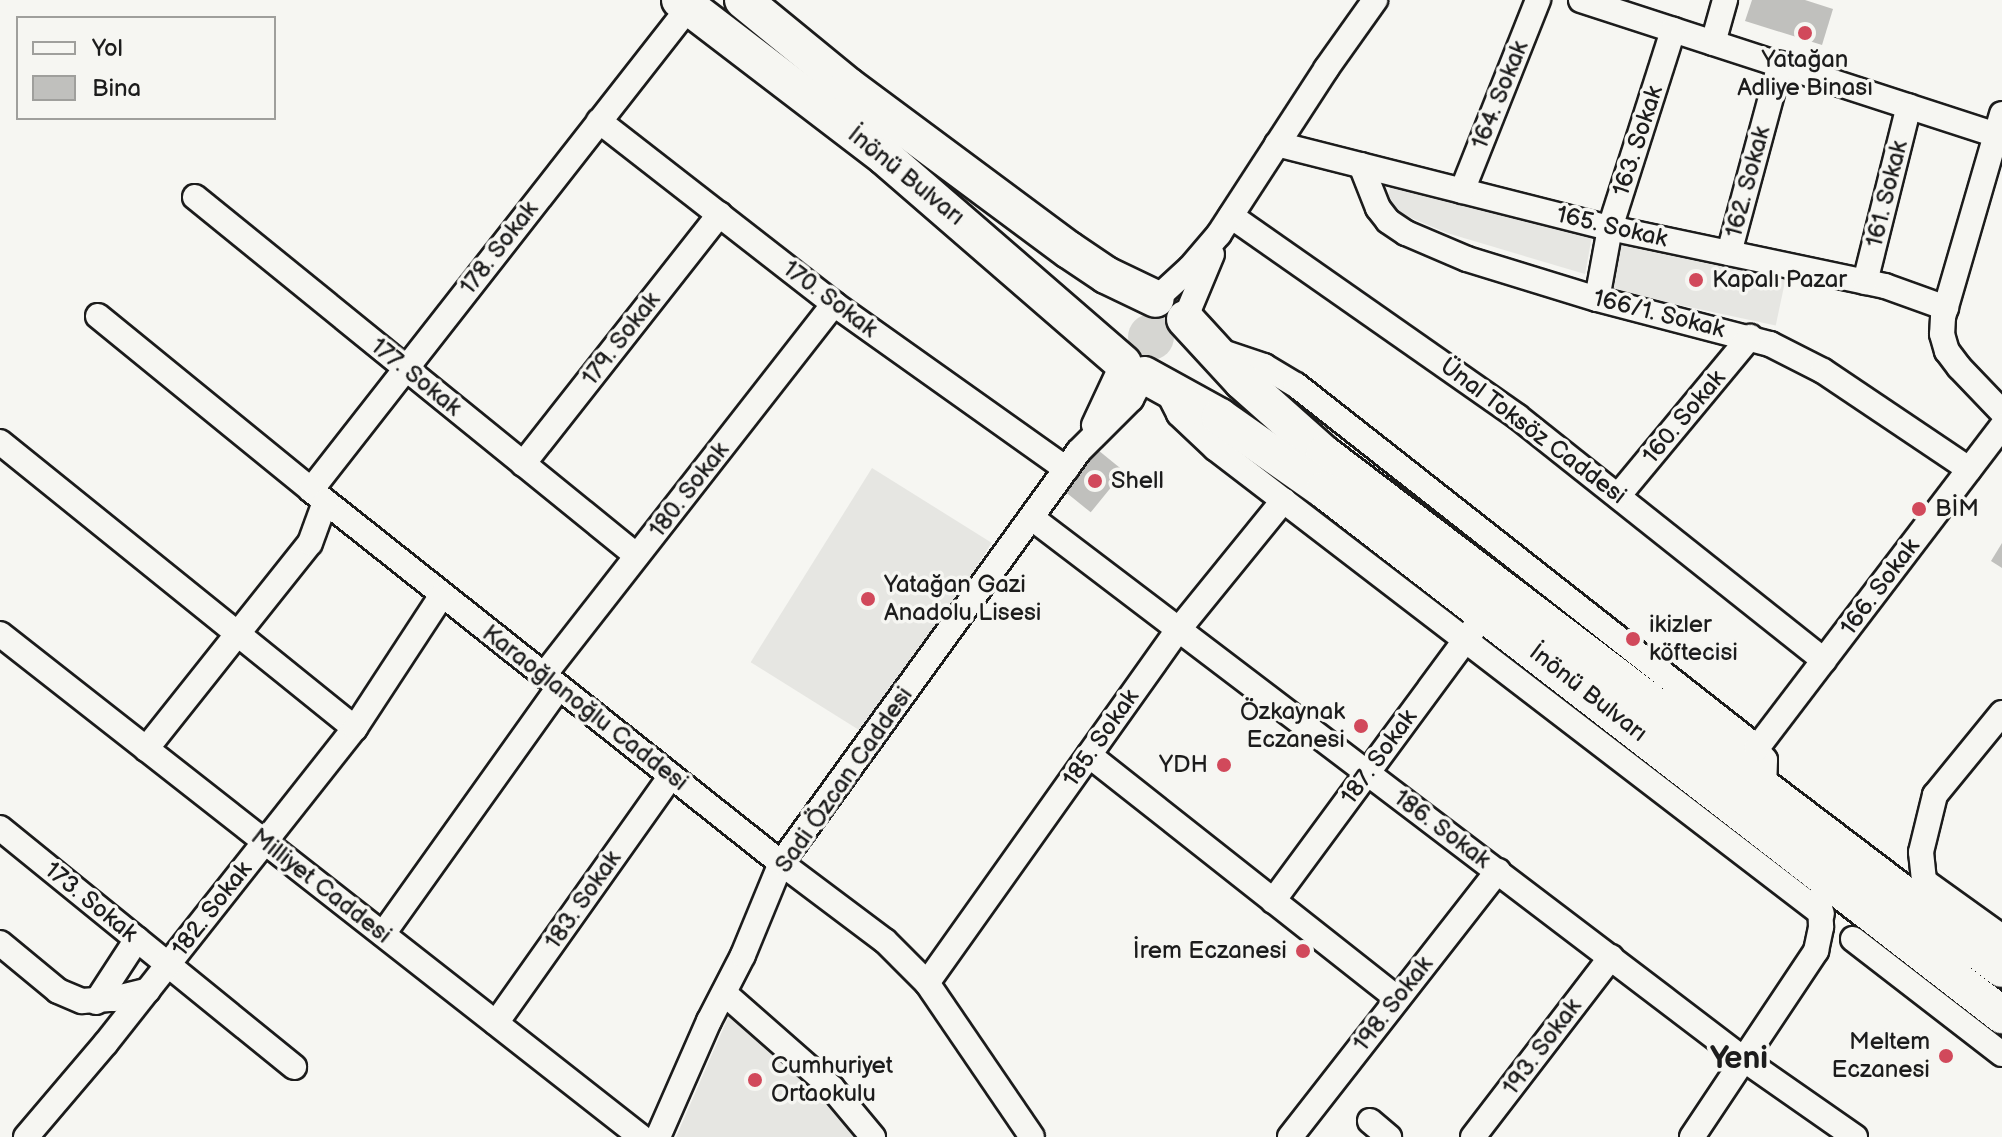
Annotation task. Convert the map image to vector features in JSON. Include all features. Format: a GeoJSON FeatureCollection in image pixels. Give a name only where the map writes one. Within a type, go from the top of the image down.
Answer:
{"type":"FeatureCollection","features":[{"type":"Feature","properties":{"kind":"highway","name":"İnönü Bulvarı"},"geometry":{"type":"LineString","coordinates":[[743,0],[848,86],[1069,250],[1106,275],[1156,299]]}},
{"type":"Feature","properties":{"kind":"highway","name":"İnönü Bulvarı"},"geometry":{"type":"LineString","coordinates":[[684,3],[885,157],[1143,374],[1220,417],[1290,465],[1475,626],[1811,867],[2002,1015]]}},
{"type":"Feature","properties":{"kind":"highway"},"geometry":{"type":"LineString","coordinates":[[1156,299],[1168,303],[1185,319],[1189,331],[1185,355],[1168,372],[1143,374],[1113,342],[1117,319],[1133,303],[1156,299]]}},
{"type":"Feature","properties":{"kind":"highway","name":"İnönü Bulvarı"},"geometry":{"type":"LineString","coordinates":[[1185,319],[1268,406],[1324,454],[1764,788],[1925,895],[2002,969]]}},
{"type":"Feature","properties":{"kind":"street"},"geometry":{"type":"LineString","coordinates":[[1156,299],[1199,259],[1231,216],[1375,0]]}},
{"type":"Feature","properties":{"kind":"street","name":"164. Sokak"},"geometry":{"type":"LineString","coordinates":[[1462,191],[1538,0]]}},
{"type":"Feature","properties":{"kind":"street"},"geometry":{"type":"LineString","coordinates":[[1581,0],[1909,106],[2000,128],[1946,308],[1942,334],[1947,351],[2002,412]]}},
{"type":"Feature","properties":{"kind":"street"},"geometry":{"type":"LineString","coordinates":[[1713,43],[1725,0]]}},
{"type":"Feature","properties":{"kind":"street","name":"178. Sokak"},"geometry":{"type":"LineString","coordinates":[[146,749],[310,543],[318,496],[404,368],[599,121],[684,3]]}},
{"type":"Feature","properties":{"kind":"street","name":"163. Sokak"},"geometry":{"type":"LineString","coordinates":[[1597,299],[1610,228],[1673,30]]}},
{"type":"Feature","properties":{"kind":"street","name":"162. Sokak"},"geometry":{"type":"LineString","coordinates":[[1729,253],[1780,64]]}},
{"type":"Feature","properties":{"kind":"street","name":"161. Sokak"},"geometry":{"type":"LineString","coordinates":[[1865,282],[1909,106]]}},
{"type":"Feature","properties":{"kind":"street","name":"170. Sokak"},"geometry":{"type":"LineString","coordinates":[[599,121],[834,304],[1072,460]]}},
{"type":"Feature","properties":{"kind":"street","name":"165. Sokak"},"geometry":{"type":"LineString","coordinates":[[1277,144],[1610,228],[1865,282],[1946,308]]}},
{"type":"Feature","properties":{"kind":"street","name":"166/1. Sokak"},"geometry":{"type":"LineString","coordinates":[[1361,165],[1378,208],[1388,221],[1406,233],[1467,259],[1597,299],[1750,337],[1823,371],[1969,469]]}},
{"type":"Feature","properties":{"kind":"street","name":"177. Sokak"},"geometry":{"type":"LineString","coordinates":[[195,197],[637,556]]}},
{"type":"Feature","properties":{"kind":"street","name":"179. Sokak"},"geometry":{"type":"LineString","coordinates":[[523,464],[720,214]]}},
{"type":"Feature","properties":{"kind":"street"},"geometry":{"type":"LineString","coordinates":[[1185,319],[1231,216]]}},
{"type":"Feature","properties":{"kind":"street","name":"Ünal Toksöz Caddesi"},"geometry":{"type":"LineString","coordinates":[[1231,216],[1484,392],[1824,660]]}},
{"type":"Feature","properties":{"kind":"street","name":"180. Sokak"},"geometry":{"type":"LineString","coordinates":[[383,934],[637,556],[834,304]]}},
{"type":"Feature","properties":{"kind":"street","name":"Karaoğlanoğlu Caddesi"},"geometry":{"type":"LineString","coordinates":[[98,316],[442,595],[781,863],[885,941],[927,983],[1032,1137]]}},
{"type":"Feature","properties":{"kind":"street","name":"160. Sokak"},"geometry":{"type":"LineString","coordinates":[[1618,496],[1750,337]]}},
{"type":"Feature","properties":{"kind":"street"},"geometry":{"type":"LineString","coordinates":[[1210,348],[1264,366],[1296,385],[1757,748],[1766,767],[1764,788]]}},
{"type":"Feature","properties":{"kind":"street","name":"Sadi Özcan Caddesi"},"geometry":{"type":"LineString","coordinates":[[658,1137],[781,863],[1032,518],[1072,460],[1109,396],[1143,374]]}},
{"type":"Feature","properties":{"kind":"street","name":"İnönü Bulvarı"},"geometry":{"type":"LineString","coordinates":[[1143,374],[1188,424],[1284,500],[1475,626],[1822,914]]}},
{"type":"Feature","properties":{"kind":"street","name":"166. Sokak"},"geometry":{"type":"LineString","coordinates":[[1757,748],[2002,426]]}},
{"type":"Feature","properties":{"kind":"street"},"geometry":{"type":"LineString","coordinates":[[0,442],[355,728]]}},
{"type":"Feature","properties":{"kind":"street","name":"185. Sokak"},"geometry":{"type":"LineString","coordinates":[[927,983],[1179,629],[1284,500]]}},
{"type":"Feature","properties":{"kind":"street","name":"186. Sokak"},"geometry":{"type":"LineString","coordinates":[[1032,518],[1746,1061],[1855,1137]]}},
{"type":"Feature","properties":{"kind":"street","name":"182. Sokak"},"geometry":{"type":"LineString","coordinates":[[29,1136],[355,728],[442,595]]}},
{"type":"Feature","properties":{"kind":"street","name":"187. Sokak"},"geometry":{"type":"LineString","coordinates":[[1273,901],[1475,626]]}},
{"type":"Feature","properties":{"kind":"street","name":"Milliyet Caddesi"},"geometry":{"type":"LineString","coordinates":[[5,646],[146,749],[641,1137]]}},
{"type":"Feature","properties":{"kind":"street"},"geometry":{"type":"LineString","coordinates":[[1925,895],[1921,852],[1935,795],[2002,713]]}},
{"type":"Feature","properties":{"kind":"street"},"geometry":{"type":"LineString","coordinates":[[1089,755],[1397,998]]}},
{"type":"Feature","properties":{"kind":"street","name":"183. Sokak"},"geometry":{"type":"LineString","coordinates":[[496,1023],[671,776]]}},
{"type":"Feature","properties":{"kind":"street","name":"173. Sokak"},"geometry":{"type":"LineString","coordinates":[[0,828],[294,1067]]}},
{"type":"Feature","properties":{"kind":"street"},"geometry":{"type":"LineString","coordinates":[[1692,1137],[1746,1061],[1816,951],[1822,914],[1811,867]]}},
{"type":"Feature","properties":{"kind":"street","name":"198. Sokak"},"geometry":{"type":"LineString","coordinates":[[1290,1137],[1498,871]]}},
{"type":"Feature","properties":{"kind":"street","name":"İnönü Bulvarı"},"geometry":{"type":"LineString","coordinates":[[1925,895],[2002,937]]}},
{"type":"Feature","properties":{"kind":"street"},"geometry":{"type":"LineString","coordinates":[[1816,951],[1853,939],[1874,937],[1907,943]]}},
{"type":"Feature","properties":{"kind":"street"},"geometry":{"type":"LineString","coordinates":[[96,1002],[137,939]]}},
{"type":"Feature","properties":{"kind":"street"},"geometry":{"type":"LineString","coordinates":[[1853,939],[2002,1054]]}},
{"type":"Feature","properties":{"kind":"street"},"geometry":{"type":"LineString","coordinates":[[0,943],[58,991],[82,1001],[96,1002],[148,990]]}},
{"type":"Feature","properties":{"kind":"street","name":"193. Sokak"},"geometry":{"type":"LineString","coordinates":[[1473,1137],[1611,957]]}},
{"type":"Feature","properties":{"kind":"street"},"geometry":{"type":"LineString","coordinates":[[724,993],[832,1088],[873,1137]]}},
{"type":"Feature","properties":{"kind":"shaded area"},"geometry":{"type":"Polygon","coordinates":[[[1392,182],[1593,231],[1585,274],[1447,233],[1385,207],[1392,182]]]}},
{"type":"Feature","properties":{"kind":"shaded area","name":"Kapalı Pazar"},"geometry":{"type":"Polygon","coordinates":[[[1615,235],[1787,272],[1776,325],[1604,289],[1615,235]]]}},
{"type":"Feature","properties":{"kind":"shaded area"},"geometry":{"type":"Polygon","coordinates":[[[1151,314],[1167,321],[1174,337],[1167,353],[1151,360],[1135,353],[1128,337],[1135,321],[1151,314]]]}},
{"type":"Feature","properties":{"kind":"shaded area","name":"Yatağan Gazi Anadolu Lisesi"},"geometry":{"type":"Polygon","coordinates":[[[872,468],[992,543],[870,737],[751,662],[872,468]]]}},
{"type":"Feature","properties":{"kind":"shaded area","name":"Cumhuriyet Ortaokulu"},"geometry":{"type":"Polygon","coordinates":[[[730,1013],[822,1092],[860,1137],[676,1137],[730,1013]]]}},
{"type":"Feature","properties":{"kind":"building","name":"Yatağan Adliye Binası"},"geometry":{"type":"Polygon","coordinates":[[[1752,0],[1805,0],[1833,9],[1822,45],[1745,21],[1752,0]]]}},
{"type":"Feature","properties":{"kind":"building"},"geometry":{"type":"Polygon","coordinates":[[[1093,446],[1124,471],[1091,512],[1060,487],[1093,446]]]}},
{"type":"Feature","properties":{"kind":"building"},"geometry":{"type":"Polygon","coordinates":[[[2002,543],[2002,568],[1991,561],[2002,543]]]}},
{"type":"Feature","properties":{"kind":"place","name":"Yatağan Adliye Binası"},"geometry":{"type":"Point","coordinates":[1805,33]}},
{"type":"Feature","properties":{"kind":"place","name":"Kapalı Pazar"},"geometry":{"type":"Point","coordinates":[1696,280]}},
{"type":"Feature","properties":{"kind":"place","name":"Shell"},"geometry":{"type":"Point","coordinates":[1095,481]}},
{"type":"Feature","properties":{"kind":"place","name":"BİM"},"geometry":{"type":"Point","coordinates":[1919,509]}},
{"type":"Feature","properties":{"kind":"place","name":"Yatağan Gazi Anadolu Lisesi"},"geometry":{"type":"Point","coordinates":[868,599]}},
{"type":"Feature","properties":{"kind":"place","name":"ikizler köftecisi"},"geometry":{"type":"Point","coordinates":[1633,639]}},
{"type":"Feature","properties":{"kind":"place","name":"Özkaynak Eczanesi"},"geometry":{"type":"Point","coordinates":[1361,726]}},
{"type":"Feature","properties":{"kind":"place","name":"YDH"},"geometry":{"type":"Point","coordinates":[1224,765]}},
{"type":"Feature","properties":{"kind":"place","name":"İrem Eczanesi"},"geometry":{"type":"Point","coordinates":[1303,951]}},
{"type":"Feature","properties":{"kind":"place","name":"Meltem Eczanesi"},"geometry":{"type":"Point","coordinates":[1946,1056]}},
{"type":"Feature","properties":{"kind":"place","name":"Cumhuriyet Ortaokulu"},"geometry":{"type":"Point","coordinates":[755,1080]}},
{"type":"Feature","properties":{"kind":"district","name":"Yeni"},"geometry":{"type":"Point","coordinates":[1739,1059]}}]}
